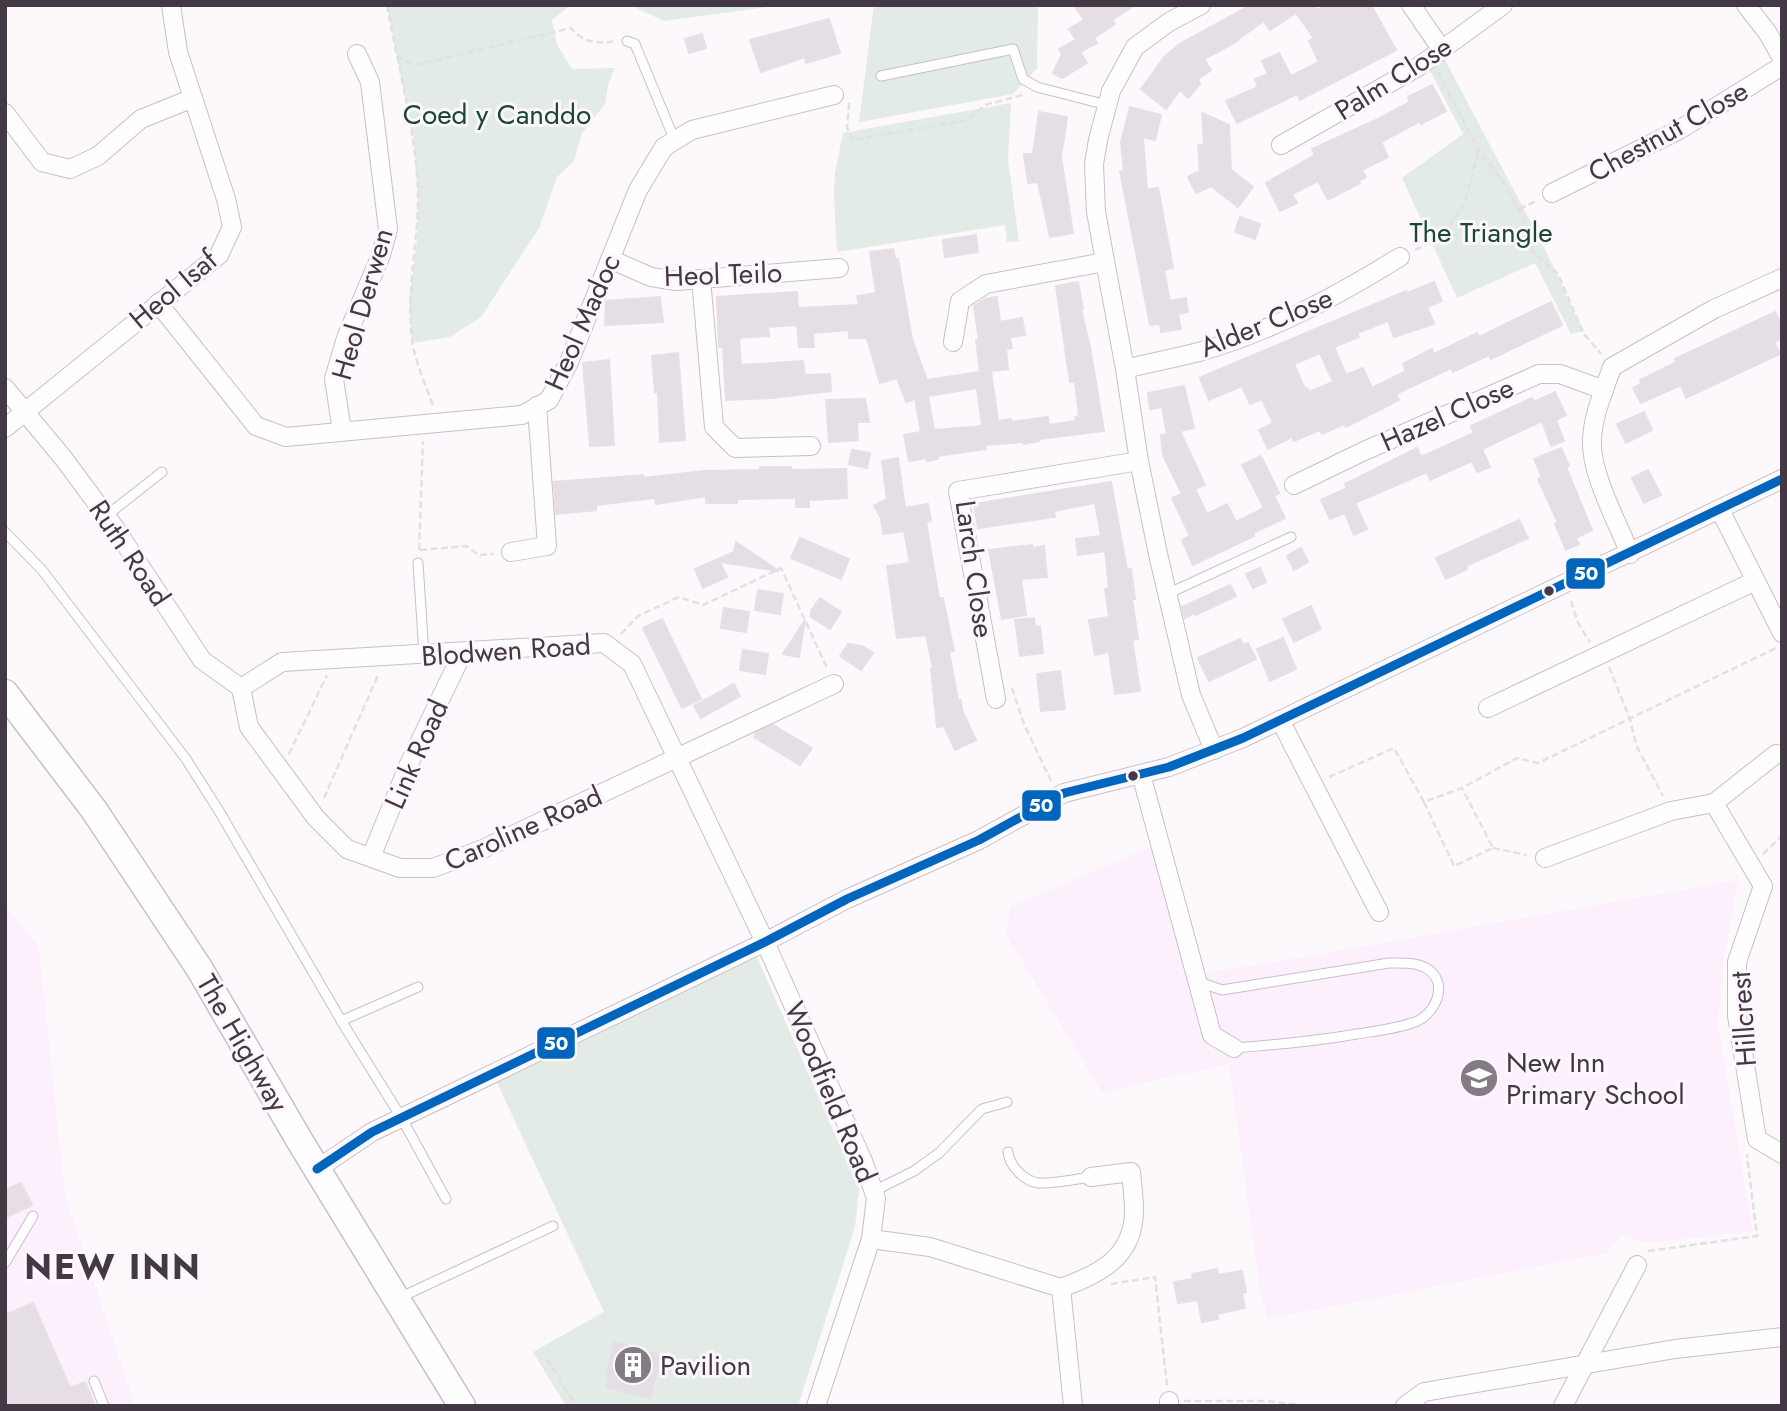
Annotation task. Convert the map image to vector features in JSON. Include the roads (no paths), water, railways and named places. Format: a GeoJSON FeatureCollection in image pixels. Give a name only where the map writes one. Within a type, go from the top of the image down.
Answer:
{"type":"FeatureCollection","features":[{"type":"Feature","properties":{"kind":"street","name":"Heol Isaf"},"geometry":{"type":"LineString","coordinates":[[25,412],[219,255],[232,227],[226,199],[178,52],[171,5]]}},
{"type":"Feature","properties":{"kind":"street"},"geometry":{"type":"LineString","coordinates":[[1201,5],[1169,22],[1135,47],[1111,91],[1094,164],[1096,212],[1139,461],[1191,695],[1214,750]]}},
{"type":"Feature","properties":{"kind":"street"},"geometry":{"type":"LineString","coordinates":[[1411,5],[1437,54]]}},
{"type":"Feature","properties":{"kind":"street","name":"Palm Close"},"geometry":{"type":"LineString","coordinates":[[1280,145],[1362,101],[1437,54],[1503,5]]}},
{"type":"Feature","properties":{"kind":"street"},"geometry":{"type":"LineString","coordinates":[[1746,5],[1767,32],[1782,58]]}},
{"type":"Feature","properties":{"kind":"street","name":"Heol Derwen"},"geometry":{"type":"LineString","coordinates":[[342,431],[334,379],[346,338],[381,255],[388,229],[370,82],[357,54]]}},
{"type":"Feature","properties":{"kind":"street","name":"Chestnut Close"},"geometry":{"type":"LineString","coordinates":[[1552,193],[1679,130],[1782,66]]}},
{"type":"Feature","properties":{"kind":"street","name":"Heol Madoc"},"geometry":{"type":"LineString","coordinates":[[158,303],[256,426],[286,437],[522,415],[549,400],[569,362],[638,190],[664,147],[692,130],[834,95]]}},
{"type":"Feature","properties":{"kind":"street"},"geometry":{"type":"LineString","coordinates":[[5,113],[42,162],[70,169],[98,156],[141,119],[193,99]]}},
{"type":"Feature","properties":{"kind":"street","name":"Alder Close"},"geometry":{"type":"LineString","coordinates":[[1125,369],[1200,351],[1273,325],[1359,282],[1400,257]]}},
{"type":"Feature","properties":{"kind":"street","name":"Heol Teilo"},"geometry":{"type":"LineString","coordinates":[[610,259],[651,277],[677,281],[839,268]]}},
{"type":"Feature","properties":{"kind":"street"},"geometry":{"type":"LineString","coordinates":[[953,342],[960,301],[986,285],[1105,262]]}},
{"type":"Feature","properties":{"kind":"street"},"geometry":{"type":"LineString","coordinates":[[1630,554],[1599,480],[1592,442],[1597,407],[1612,367],[1714,309],[1782,278]]}},
{"type":"Feature","properties":{"kind":"street"},"geometry":{"type":"LineString","coordinates":[[701,279],[714,428],[735,448],[811,446]]}},
{"type":"Feature","properties":{"kind":"street","name":"Hazel Close"},"geometry":{"type":"LineString","coordinates":[[1294,485],[1539,374],[1560,374],[1604,390]]}},
{"type":"Feature","properties":{"kind":"street","name":"Ruth Road"},"geometry":{"type":"LineString","coordinates":[[5,388],[64,459],[106,516],[202,660],[241,688]]}},
{"type":"Feature","properties":{"kind":"street"},"geometry":{"type":"LineString","coordinates":[[511,552],[547,547],[537,406]]}},
{"type":"Feature","properties":{"kind":"street"},"geometry":{"type":"LineString","coordinates":[[5,428],[25,412]]}},
{"type":"Feature","properties":{"kind":"street","name":"Larch Close"},"geometry":{"type":"LineString","coordinates":[[995,695],[958,491],[1139,461]]}},
{"type":"Feature","properties":{"kind":"street"},"geometry":{"type":"LineString","coordinates":[[317,1168],[372,1132],[401,1117],[765,942],[846,899],[979,840],[1058,796],[1169,767],[1214,750],[1782,480]]}},
{"type":"Feature","properties":{"kind":"street"},"geometry":{"type":"LineString","coordinates":[[1720,510],[1782,633]]}},
{"type":"Feature","properties":{"kind":"street"},"geometry":{"type":"LineString","coordinates":[[1489,709],[1755,581]]}},
{"type":"Feature","properties":{"kind":"street","name":"Blodwen Road"},"geometry":{"type":"LineString","coordinates":[[241,688],[282,662],[604,643],[632,664],[765,942]]}},
{"type":"Feature","properties":{"kind":"street","name":"Link Road"},"geometry":{"type":"LineString","coordinates":[[371,857],[409,764],[463,652]]}},
{"type":"Feature","properties":{"kind":"street","name":"Caroline Road"},"geometry":{"type":"LineString","coordinates":[[241,688],[249,727],[316,818],[347,849],[400,868],[433,868],[483,849],[834,684]]}},
{"type":"Feature","properties":{"kind":"street","name":"The Highway"},"geometry":{"type":"LineString","coordinates":[[5,694],[94,810],[198,968],[462,1406]]}},
{"type":"Feature","properties":{"kind":"street"},"geometry":{"type":"LineString","coordinates":[[1280,720],[1379,912]]}},
{"type":"Feature","properties":{"kind":"street"},"geometry":{"type":"LineString","coordinates":[[1545,859],[1671,811],[1714,803],[1776,754]]}},
{"type":"Feature","properties":{"kind":"street"},"geometry":{"type":"LineString","coordinates":[[1141,774],[1212,1035],[1234,1048]]}},
{"type":"Feature","properties":{"kind":"street","name":"Hillcrest"},"geometry":{"type":"LineString","coordinates":[[1714,803],[1763,886],[1737,962],[1737,1016],[1757,1139],[1782,1154]]}},
{"type":"Feature","properties":{"kind":"street","name":"Woodfield Road"},"geometry":{"type":"LineString","coordinates":[[765,942],[863,1161],[876,1198],[871,1239],[817,1406]]}},
{"type":"Feature","properties":{"kind":"street"},"geometry":{"type":"LineString","coordinates":[[871,1239],[930,1247],[1061,1288],[1096,1276],[1126,1247],[1135,1212],[1130,1172],[1091,1177]]}},
{"type":"Feature","properties":{"kind":"street"},"geometry":{"type":"LineString","coordinates":[[1563,1406],[1637,1265]]}},
{"type":"Feature","properties":{"kind":"street"},"geometry":{"type":"LineString","coordinates":[[1061,1288],[1073,1406]]}},
{"type":"Feature","properties":{"kind":"street"},"geometry":{"type":"LineString","coordinates":[[1405,1406],[1424,1392],[1675,1349],[1782,1338]]}},
{"type":"Feature","properties":{"kind":"lane"},"geometry":{"type":"LineString","coordinates":[[627,41],[635,44],[675,141]]}},
{"type":"Feature","properties":{"kind":"lane"},"geometry":{"type":"LineString","coordinates":[[881,76],[1013,49],[1023,79],[1037,87],[1107,105]]}},
{"type":"Feature","properties":{"kind":"lane"},"geometry":{"type":"LineString","coordinates":[[106,516],[162,472]]}},
{"type":"Feature","properties":{"kind":"lane"},"geometry":{"type":"LineString","coordinates":[[5,532],[42,570],[186,759],[401,1117],[446,1199]]}},
{"type":"Feature","properties":{"kind":"lane"},"geometry":{"type":"LineString","coordinates":[[1167,594],[1291,537]]}},
{"type":"Feature","properties":{"kind":"lane"},"geometry":{"type":"LineString","coordinates":[[418,563],[424,655]]}},
{"type":"Feature","properties":{"kind":"lane"},"geometry":{"type":"LineString","coordinates":[[1197,982],[1222,990],[1389,963],[1414,963],[1428,969],[1436,979],[1439,995],[1431,1012],[1418,1021],[1394,1029],[1303,1043],[1234,1048]]}},
{"type":"Feature","properties":{"kind":"lane"},"geometry":{"type":"LineString","coordinates":[[341,1021],[418,987]]}},
{"type":"Feature","properties":{"kind":"lane"},"geometry":{"type":"LineString","coordinates":[[874,1191],[914,1171],[939,1153],[982,1109],[1007,1102]]}},
{"type":"Feature","properties":{"kind":"lane"},"geometry":{"type":"LineString","coordinates":[[1008,1152],[1009,1160],[1015,1168],[1037,1183],[1091,1177]]}},
{"type":"Feature","properties":{"kind":"lane"},"geometry":{"type":"LineString","coordinates":[[5,1264],[33,1216]]}},
{"type":"Feature","properties":{"kind":"lane"},"geometry":{"type":"LineString","coordinates":[[398,1299],[553,1226]]}},
{"type":"Feature","properties":{"kind":"lane"},"geometry":{"type":"LineString","coordinates":[[94,1381],[104,1406]]}},
{"type":"Feature","properties":{"kind":"place","name":"New Inn Primary School"},"geometry":{"type":"Point","coordinates":[1479,1078]}},
{"type":"Feature","properties":{"kind":"place","name":"Pavilion"},"geometry":{"type":"Point","coordinates":[633,1365]}},
{"type":"Feature","properties":{"kind":"district","name":"NEW INN"},"geometry":{"type":"Point","coordinates":[113,1267]}},
{"type":"Feature","properties":{"kind":"park label","name":"Coed y Canddo"},"geometry":{"type":"Point","coordinates":[497,114]}},
{"type":"Feature","properties":{"kind":"park label","name":"The Triangle"},"geometry":{"type":"Point","coordinates":[1481,232]}}]}
